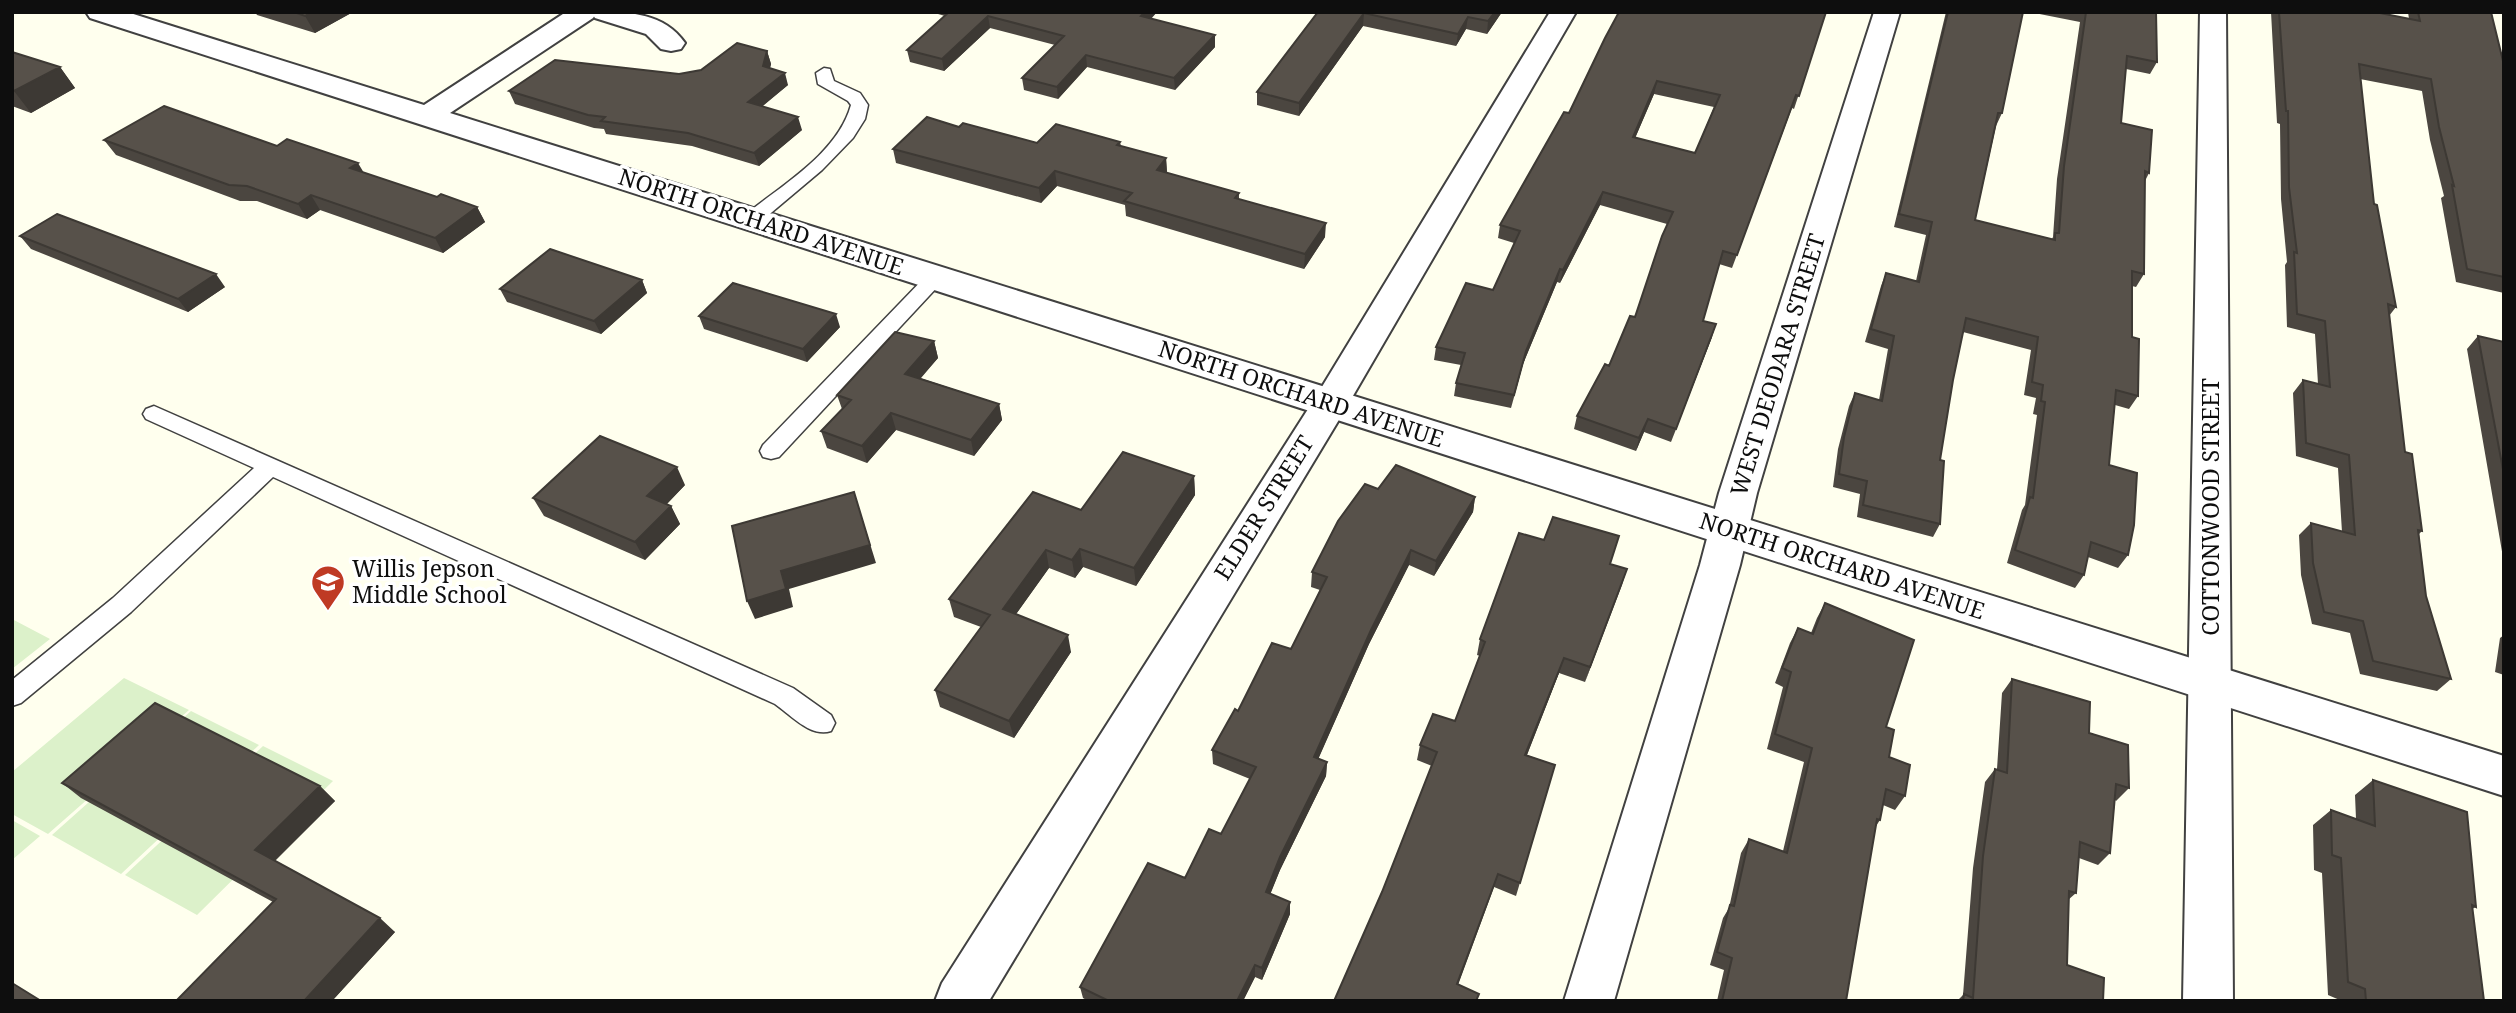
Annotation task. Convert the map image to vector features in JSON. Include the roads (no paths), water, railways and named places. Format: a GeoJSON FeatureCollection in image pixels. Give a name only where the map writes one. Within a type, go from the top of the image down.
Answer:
{"type":"FeatureCollection","features":[{"type":"Feature","properties":{"kind":"street","name":"NORTH ORCHARD AVENUE"},"geometry":{"type":"LineString","coordinates":[[99,12],[2504,776]]}},
{"type":"Feature","properties":{"kind":"street"},"geometry":{"type":"LineString","coordinates":[[427,116],[584,12]]}},
{"type":"Feature","properties":{"kind":"street"},"geometry":{"type":"LineString","coordinates":[[604,12],[655,28],[671,43]]}},
{"type":"Feature","properties":{"kind":"street","name":"ELDER STREET"},"geometry":{"type":"LineString","coordinates":[[960,1001],[1330,404],[1563,12]]}},
{"type":"Feature","properties":{"kind":"street","name":"WEST DEODARA STREET"},"geometry":{"type":"LineString","coordinates":[[1589,1001],[1730,530],[1738,493],[1887,12]]}},
{"type":"Feature","properties":{"kind":"street","name":"COTTONWOOD STREET"},"geometry":{"type":"LineString","coordinates":[[2208,1001],[2213,12]]}},
{"type":"Feature","properties":{"kind":"lane"},"geometry":{"type":"LineString","coordinates":[[752,219],[822,160],[856,122],[860,105],[854,97],[826,84],[824,72]]}},
{"type":"Feature","properties":{"kind":"lane"},"geometry":{"type":"LineString","coordinates":[[771,451],[936,278]]}},
{"type":"Feature","properties":{"kind":"lane"},"geometry":{"type":"LineString","coordinates":[[154,414],[783,696],[822,723]]}},
{"type":"Feature","properties":{"kind":"lane"},"geometry":{"type":"LineString","coordinates":[[12,695],[122,605],[270,466]]}},
{"type":"Feature","properties":{"kind":"place","name":"Willis Jepson Middle School"},"geometry":{"type":"Point","coordinates":[328,612]}}]}
